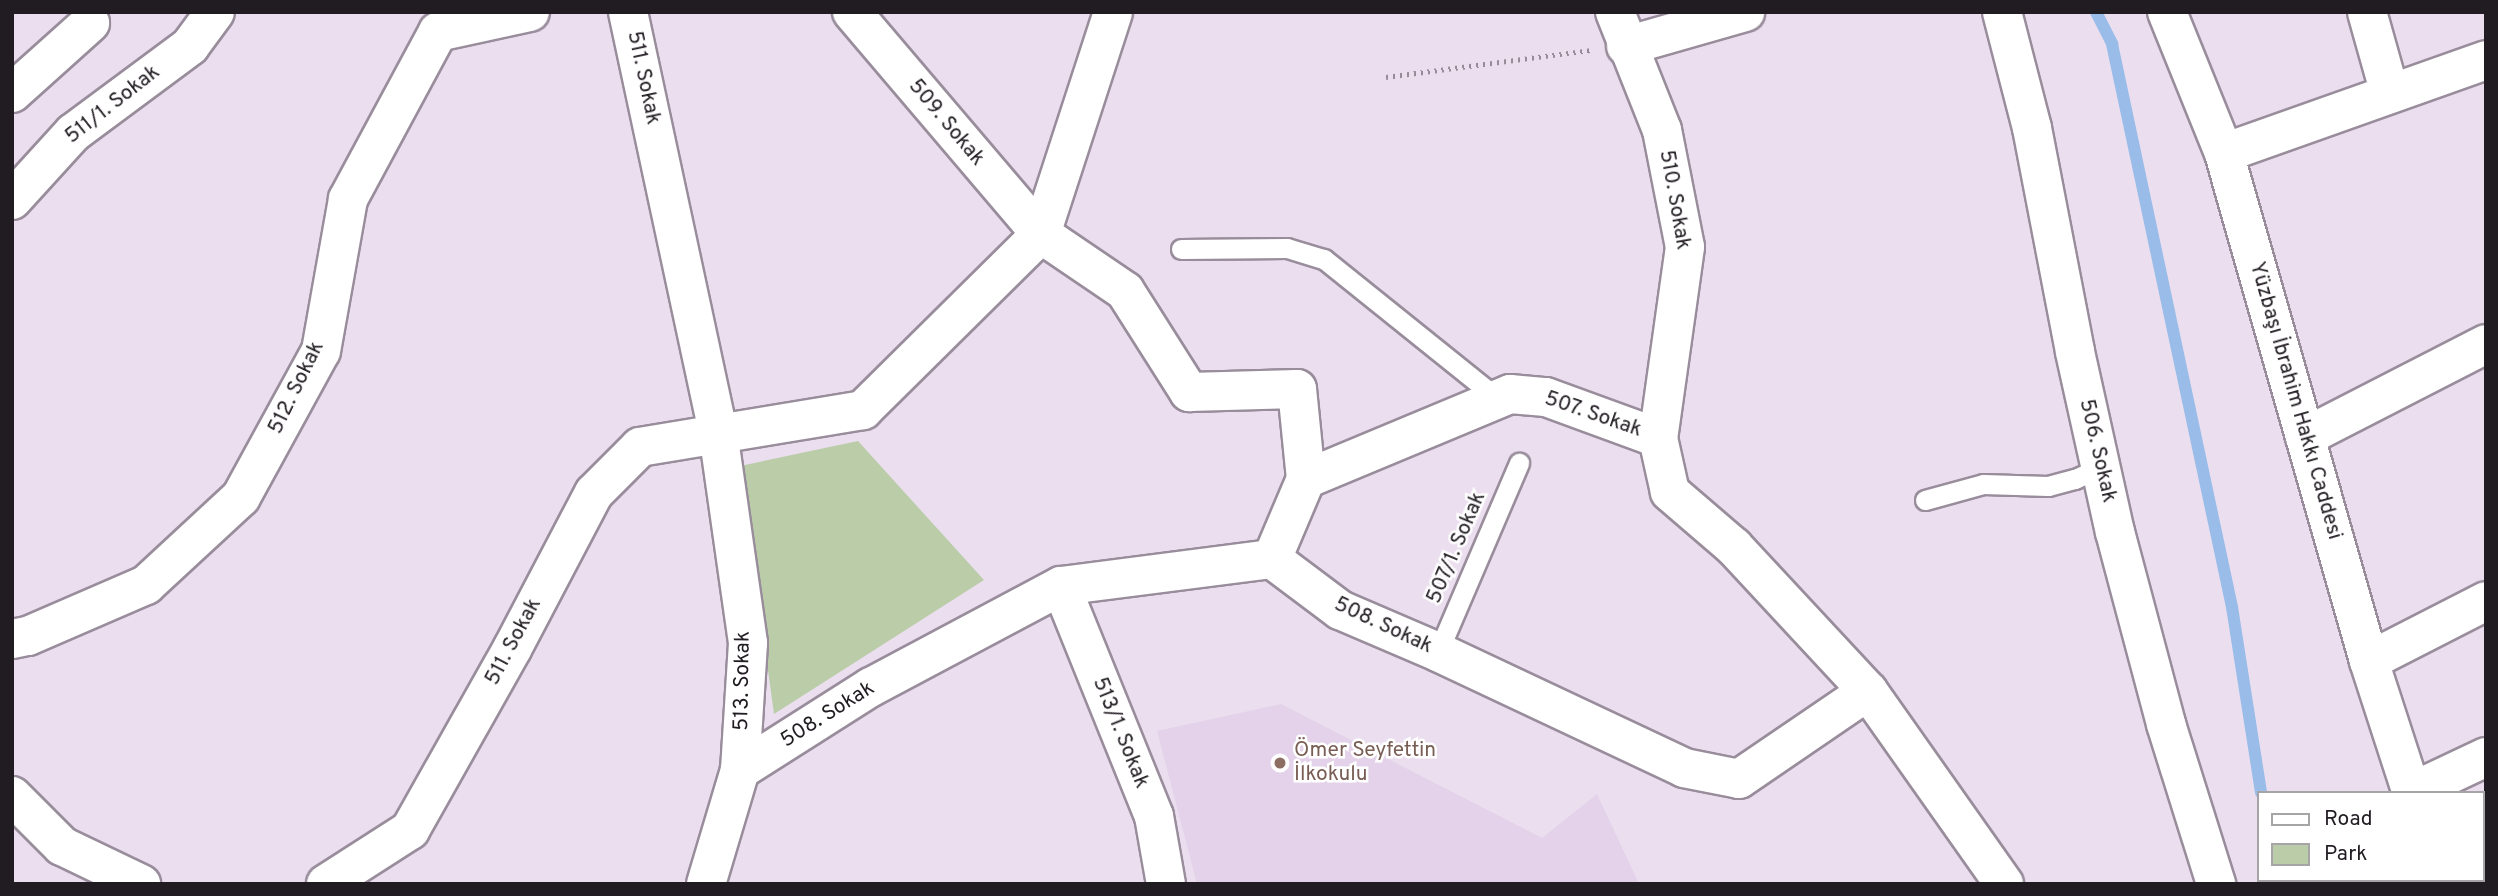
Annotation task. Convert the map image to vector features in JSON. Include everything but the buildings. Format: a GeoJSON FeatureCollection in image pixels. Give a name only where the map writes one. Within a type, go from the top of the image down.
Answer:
{"type":"FeatureCollection","features":[{"type":"Feature","properties":{"kind":"street","name":"511/1. Sokak"},"geometry":{"type":"LineString","coordinates":[[12,200],[73,133],[190,46],[215,12]]}},
{"type":"Feature","properties":{"kind":"street","name":"512. Sokak"},"geometry":{"type":"LineString","coordinates":[[12,639],[28,636],[146,585],[241,497],[321,351],[348,199],[438,32],[530,12]]}},
{"type":"Feature","properties":{"kind":"street","name":"511. Sokak"},"geometry":{"type":"LineString","coordinates":[[628,12],[718,432]]}},
{"type":"Feature","properties":{"kind":"street","name":"509. Sokak"},"geometry":{"type":"LineString","coordinates":[[852,12],[1041,234]]}},
{"type":"Feature","properties":{"kind":"street"},"geometry":{"type":"LineString","coordinates":[[1113,12],[1041,234],[1125,291],[1189,392],[1297,389],[1307,479],[1272,559]]}},
{"type":"Feature","properties":{"kind":"street"},"geometry":{"type":"LineString","coordinates":[[1620,29],[1745,12]]}},
{"type":"Feature","properties":{"kind":"street","name":"506. Sokak"},"geometry":{"type":"LineString","coordinates":[[2002,12],[2032,128],[2075,352],[2101,467],[2166,724],[2216,884]]}},
{"type":"Feature","properties":{"kind":"street","name":"Yüzbaşı İbrahim Hakkı Caddesi"},"geometry":{"type":"LineString","coordinates":[[2167,12],[2224,153],[2369,661],[2412,791]]}},
{"type":"Feature","properties":{"kind":"street"},"geometry":{"type":"LineString","coordinates":[[2367,12],[2390,94]]}},
{"type":"Feature","properties":{"kind":"street"},"geometry":{"type":"LineString","coordinates":[[12,93],[90,23]]}},
{"type":"Feature","properties":{"kind":"street","name":"510. Sokak"},"geometry":{"type":"LineString","coordinates":[[1620,29],[1661,130],[1685,247],[1658,438]]}},
{"type":"Feature","properties":{"kind":"street"},"geometry":{"type":"LineString","coordinates":[[2224,153],[2486,60]]}},
{"type":"Feature","properties":{"kind":"street","name":"511. Sokak"},"geometry":{"type":"LineString","coordinates":[[326,884],[410,830],[512,649],[594,493],[640,447],[863,410],[1041,234]]}},
{"type":"Feature","properties":{"kind":"street"},"geometry":{"type":"LineString","coordinates":[[2305,437],[2486,344]]}},
{"type":"Feature","properties":{"kind":"street","name":"507. Sokak"},"geometry":{"type":"LineString","coordinates":[[1307,479],[1510,394],[1546,397],[1658,438],[1670,492],[1734,547],[1867,691],[2004,884]]}},
{"type":"Feature","properties":{"kind":"street","name":"513. Sokak"},"geometry":{"type":"LineString","coordinates":[[706,884],[740,770],[748,643],[718,432]]}},
{"type":"Feature","properties":{"kind":"street","name":"508. Sokak"},"geometry":{"type":"LineString","coordinates":[[740,770],[871,687],[1061,586],[1272,559],[1340,610],[1438,652],[1684,768],[1739,779],[1867,691]]}},
{"type":"Feature","properties":{"kind":"street","name":"513/1. Sokak"},"geometry":{"type":"LineString","coordinates":[[1061,586],[1154,816],[1166,884]]}},
{"type":"Feature","properties":{"kind":"street"},"geometry":{"type":"LineString","coordinates":[[2369,661],[2486,601]]}},
{"type":"Feature","properties":{"kind":"street"},"geometry":{"type":"LineString","coordinates":[[2414,791],[2486,757]]}},
{"type":"Feature","properties":{"kind":"street"},"geometry":{"type":"LineString","coordinates":[[12,796],[62,846],[141,884]]}},
{"type":"Feature","properties":{"kind":"lane"},"geometry":{"type":"LineString","coordinates":[[1181,248],[1287,247],[1324,259],[1498,399]]}},
{"type":"Feature","properties":{"kind":"lane","name":"507/1. Sokak"},"geometry":{"type":"LineString","coordinates":[[1438,652],[1518,463]]}},
{"type":"Feature","properties":{"kind":"lane"},"geometry":{"type":"LineString","coordinates":[[1925,500],[1983,484],[2048,486],[2075,479],[2101,467]]}},
{"type":"Feature","properties":{"kind":"path"},"geometry":{"type":"LineString","coordinates":[[1386,77],[1620,29]]}},
{"type":"Feature","properties":{"kind":"shaded area","name":"Ömer Seyfettin İlkokulu"},"geometry":{"type":"Polygon","coordinates":[[[1281,704],[1542,838],[1597,794],[1639,884],[1197,884],[1157,731],[1281,704]]]}},
{"type":"Feature","properties":{"kind":"green space"},"geometry":{"type":"Polygon","coordinates":[[[858,441],[984,580],[774,714],[740,466],[858,441]]]}},
{"type":"Feature","properties":{"kind":"waterway"},"geometry":{"type":"LineString","coordinates":[[2096,12],[2112,44],[2232,607],[2261,791]]}},
{"type":"Feature","properties":{"kind":"place","name":"Ömer Seyfettin İlkokulu"},"geometry":{"type":"Point","coordinates":[1280,763]}}]}
